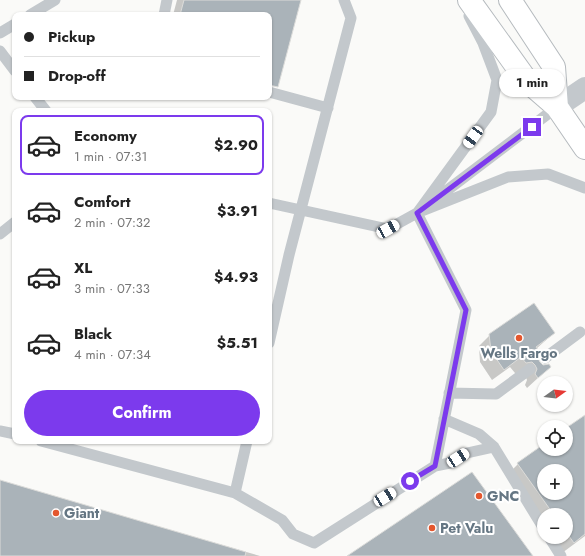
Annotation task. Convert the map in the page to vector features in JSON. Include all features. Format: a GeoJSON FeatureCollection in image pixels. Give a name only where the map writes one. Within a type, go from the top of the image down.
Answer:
{"type":"FeatureCollection","features":[{"type":"Feature","properties":{"kind":"main road"},"geometry":{"type":"LineString","coordinates":[[469,0],[526,81],[557,107],[585,148]]}},
{"type":"Feature","properties":{"kind":"main road"},"geometry":{"type":"LineString","coordinates":[[510,0],[554,67],[557,107]]}},
{"type":"Feature","properties":{"kind":"street"},"geometry":{"type":"LineString","coordinates":[[557,107],[585,88]]}},
{"type":"Feature","properties":{"kind":"lane"},"geometry":{"type":"LineString","coordinates":[[35,12],[54,0]]}},
{"type":"Feature","properties":{"kind":"lane"},"geometry":{"type":"LineString","coordinates":[[165,12],[167,0]]}},
{"type":"Feature","properties":{"kind":"lane"},"geometry":{"type":"LineString","coordinates":[[272,331],[301,210],[351,18],[344,0]]}},
{"type":"Feature","properties":{"kind":"lane"},"geometry":{"type":"LineString","coordinates":[[417,213],[491,112],[497,80],[483,43],[461,0]]}},
{"type":"Feature","properties":{"kind":"lane"},"geometry":{"type":"LineString","coordinates":[[0,33],[12,26]]}},
{"type":"Feature","properties":{"kind":"lane"},"geometry":{"type":"LineString","coordinates":[[0,51],[12,67]]}},
{"type":"Feature","properties":{"kind":"lane"},"geometry":{"type":"LineString","coordinates":[[272,93],[328,108]]}},
{"type":"Feature","properties":{"kind":"lane"},"geometry":{"type":"LineString","coordinates":[[37,100],[44,108]]}},
{"type":"Feature","properties":{"kind":"lane"},"geometry":{"type":"LineString","coordinates":[[417,213],[557,107]]}},
{"type":"Feature","properties":{"kind":"lane"},"geometry":{"type":"LineString","coordinates":[[272,204],[388,229],[417,213],[508,177],[548,174],[585,188]]}},
{"type":"Feature","properties":{"kind":"lane"},"geometry":{"type":"LineString","coordinates":[[417,213],[466,310],[435,466]]}},
{"type":"Feature","properties":{"kind":"lane"},"geometry":{"type":"LineString","coordinates":[[0,234],[12,224]]}},
{"type":"Feature","properties":{"kind":"lane"},"geometry":{"type":"LineString","coordinates":[[545,358],[580,332]]}},
{"type":"Feature","properties":{"kind":"lane"},"geometry":{"type":"LineString","coordinates":[[449,393],[496,394],[530,370]]}},
{"type":"Feature","properties":{"kind":"lane"},"geometry":{"type":"LineString","coordinates":[[444,419],[479,434],[494,447],[537,518]]}},
{"type":"Feature","properties":{"kind":"lane"},"geometry":{"type":"LineString","coordinates":[[0,431],[12,433]]}},
{"type":"Feature","properties":{"kind":"lane"},"geometry":{"type":"LineString","coordinates":[[52,444],[234,493],[282,520],[293,534],[314,543],[435,466],[450,464],[467,453],[494,447]]}},
{"type":"Feature","properties":{"kind":"lane"},"geometry":{"type":"LineString","coordinates":[[234,493],[245,444]]}},
{"type":"Feature","properties":{"kind":"lane"},"geometry":{"type":"LineString","coordinates":[[553,544],[561,556]]}},
{"type":"Feature","properties":{"kind":"building"},"geometry":{"type":"Polygon","coordinates":[[[184,0],[301,0],[278,87],[272,86],[272,12],[181,12],[184,0]]]}},
{"type":"Feature","properties":{"kind":"building","name":"Wells Fargo"},"geometry":{"type":"Polygon","coordinates":[[[534,303],[555,333],[536,347],[540,353],[538,358],[540,362],[543,365],[549,364],[551,367],[540,376],[537,377],[535,374],[537,369],[535,365],[532,362],[526,363],[521,357],[504,370],[491,351],[489,334],[534,303]]]}},
{"type":"Feature","properties":{"kind":"building"},"geometry":{"type":"Polygon","coordinates":[[[585,415],[585,534],[574,543],[573,508],[549,508],[543,500],[573,500],[573,464],[537,464],[537,491],[517,463],[537,449],[537,456],[573,456],[573,423],[585,415]]]}},
{"type":"Feature","properties":{"kind":"building"},"geometry":{"type":"Polygon","coordinates":[[[472,472],[533,556],[347,556],[472,472]]]}},
{"type":"Feature","properties":{"kind":"building","name":"Giant"},"geometry":{"type":"Polygon","coordinates":[[[0,480],[246,552],[245,556],[0,556],[0,480]]]}},
{"type":"Feature","properties":{"kind":"place","name":"Wells Fargo"},"geometry":{"type":"Point","coordinates":[519,338]}},
{"type":"Feature","properties":{"kind":"place","name":"GNC"},"geometry":{"type":"Point","coordinates":[479,496]}},
{"type":"Feature","properties":{"kind":"place","name":"Giant"},"geometry":{"type":"Point","coordinates":[56,513]}},
{"type":"Feature","properties":{"kind":"place","name":"Pet Valu"},"geometry":{"type":"Point","coordinates":[432,528]}},
{"type":"Feature","properties":{"kind":"route"},"geometry":{"type":"LineString","coordinates":[[410,481],[435,466],[466,310],[417,213],[532,127]]}}]}
